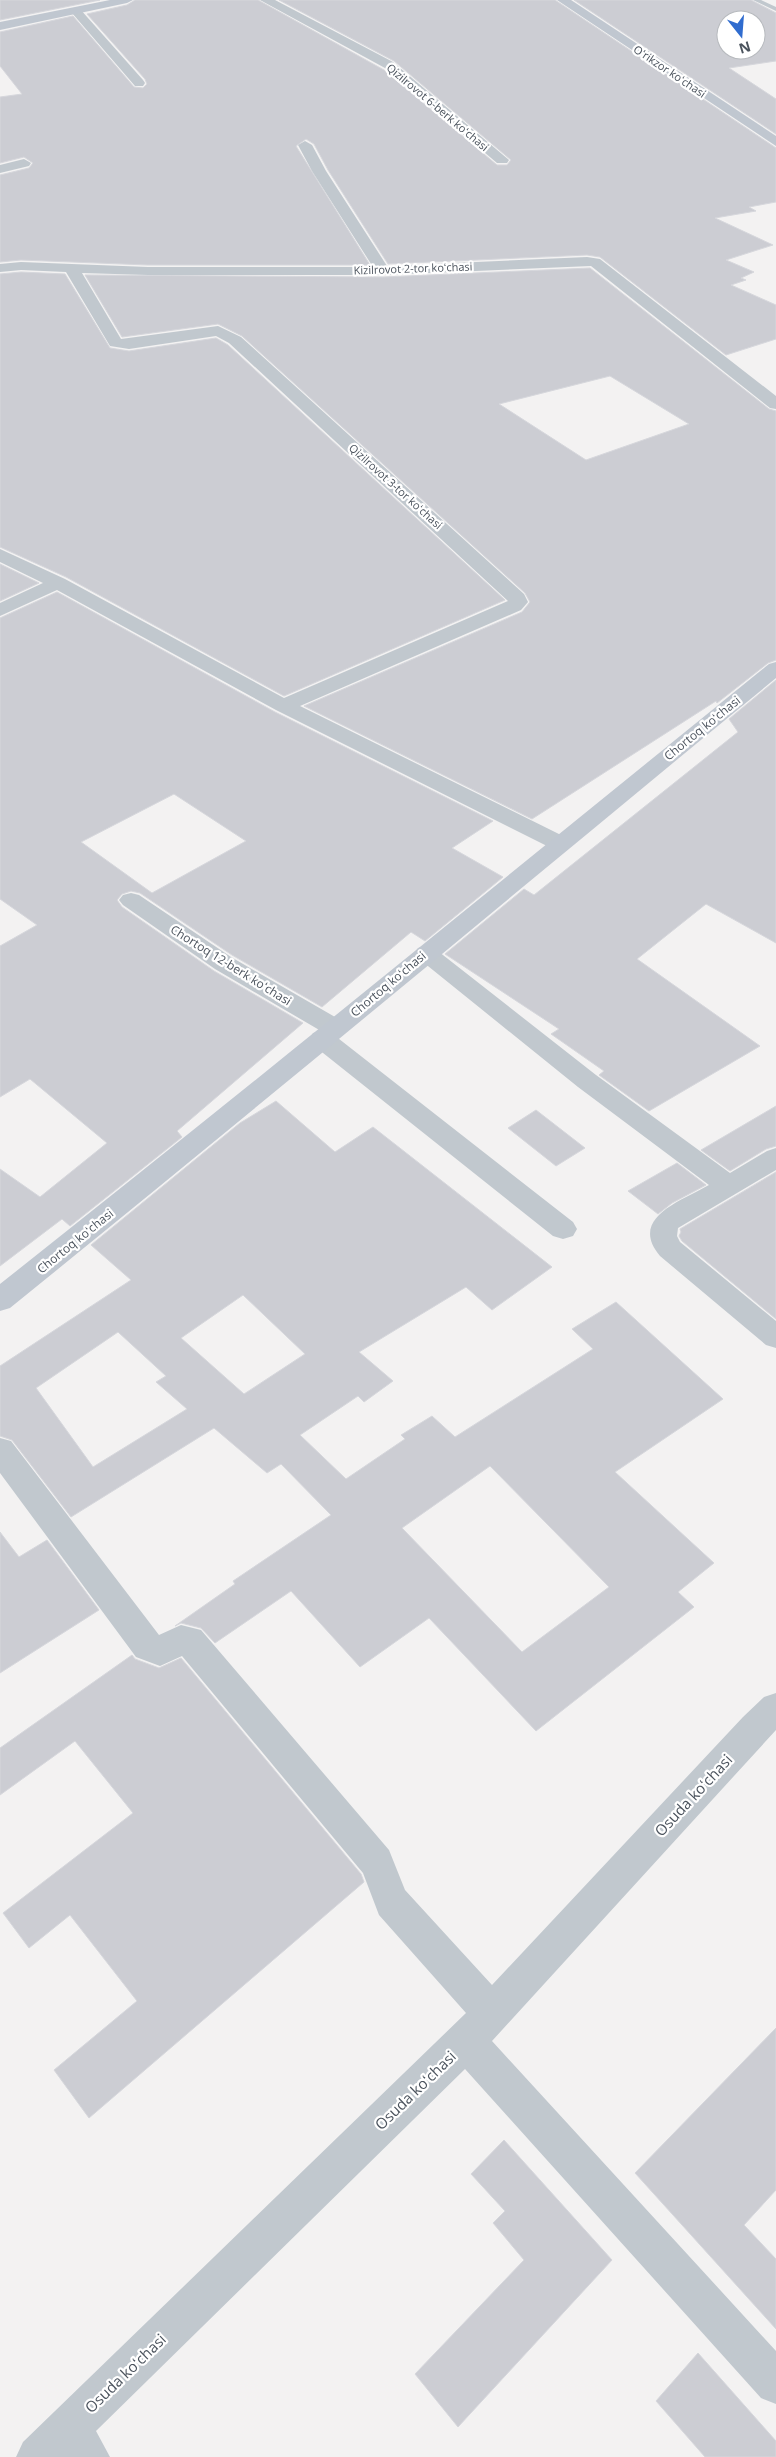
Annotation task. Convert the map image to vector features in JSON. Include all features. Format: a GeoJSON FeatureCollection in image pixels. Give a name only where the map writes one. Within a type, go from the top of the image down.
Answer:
{"type":"FeatureCollection","features":[{"type":"Feature","properties":{"kind":"main road"},"geometry":{"type":"LineString","coordinates":[[0,26],[76,11],[104,2],[128,0]]}},
{"type":"Feature","properties":{"kind":"main road","name":"Oʻrikzor koʻchasi"},"geometry":{"type":"LineString","coordinates":[[563,0],[776,142]]}},
{"type":"Feature","properties":{"kind":"main road","name":"Chortoq koʻchasi"},"geometry":{"type":"LineString","coordinates":[[0,1300],[238,1110],[328,1033],[559,843],[776,668]]}},
{"type":"Feature","properties":{"kind":"street","name":"Qizilrovot 6-berk koʻchasi"},"geometry":{"type":"LineString","coordinates":[[266,0],[362,49],[389,65],[502,160]]}},
{"type":"Feature","properties":{"kind":"street"},"geometry":{"type":"LineString","coordinates":[[76,11],[139,82]]}},
{"type":"Feature","properties":{"kind":"street"},"geometry":{"type":"LineString","coordinates":[[305,145],[383,271]]}},
{"type":"Feature","properties":{"kind":"street"},"geometry":{"type":"LineString","coordinates":[[0,169],[24,163]]}},
{"type":"Feature","properties":{"kind":"street","name":"Kizilrovot 2-tor koʻchasi"},"geometry":{"type":"LineString","coordinates":[[0,268],[21,266],[72,269],[383,271],[576,261],[595,262],[776,404]]}},
{"type":"Feature","properties":{"kind":"street","name":"Qizilrovot 3-tor koʻchasi"},"geometry":{"type":"LineString","coordinates":[[72,269],[116,342],[129,344],[218,331],[235,340],[517,598],[518,602],[514,606],[283,706]]}},
{"type":"Feature","properties":{"kind":"street"},"geometry":{"type":"LineString","coordinates":[[0,555],[58,583],[283,706],[559,843]]}},
{"type":"Feature","properties":{"kind":"street"},"geometry":{"type":"LineString","coordinates":[[0,610],[58,583]]}},
{"type":"Feature","properties":{"kind":"street","name":"Chortoq 12-berk koʻchasi"},"geometry":{"type":"LineString","coordinates":[[131,900],[328,1033],[563,1229]]}},
{"type":"Feature","properties":{"kind":"street"},"geometry":{"type":"LineString","coordinates":[[426,953],[587,1081],[729,1186]]}},
{"type":"Feature","properties":{"kind":"street"},"geometry":{"type":"LineString","coordinates":[[776,1158],[667,1222],[662,1232],[662,1239],[670,1249],[776,1337]]}},
{"type":"Feature","properties":{"kind":"street"},"geometry":{"type":"LineString","coordinates":[[0,1450],[148,1647],[160,1650],[181,1640],[189,1640],[376,1862],[392,1902],[479,2027],[775,2379]]}},
{"type":"Feature","properties":{"kind":"street","name":"Osuda koʻchasi"},"geometry":{"type":"LineString","coordinates":[[38,2457],[78,2442],[479,2027],[755,1728],[776,1708]]}},
{"type":"Feature","properties":{"kind":"lane"},"geometry":{"type":"LineString","coordinates":[[756,0],[776,9]]}},
{"type":"Feature","properties":{"kind":"building"},"geometry":{"type":"Polygon","coordinates":[[[0,0],[100,0],[0,20],[0,0]]]}},
{"type":"Feature","properties":{"kind":"building"},"geometry":{"type":"Polygon","coordinates":[[[135,0],[258,0],[384,70],[497,165],[507,165],[511,160],[394,61],[279,0],[555,0],[776,148],[776,202],[749,207],[756,211],[715,218],[773,245],[726,260],[754,272],[741,278],[746,280],[731,285],[776,305],[776,339],[726,355],[600,257],[587,255],[388,264],[328,170],[314,144],[306,139],[296,146],[370,265],[148,265],[21,260],[0,262],[0,175],[29,168],[33,163],[24,157],[0,163],[0,97],[22,94],[0,66],[0,32],[73,16],[134,87],[143,88],[147,84],[145,79],[87,14],[127,5],[135,0]]]}},
{"type":"Feature","properties":{"kind":"building"},"geometry":{"type":"Polygon","coordinates":[[[574,0],[751,0],[776,13],[776,61],[729,68],[776,99],[776,134],[574,0]]]}},
{"type":"Feature","properties":{"kind":"building"},"geometry":{"type":"Polygon","coordinates":[[[590,268],[769,409],[776,411],[776,660],[768,663],[717,703],[716,701],[532,819],[304,706],[522,612],[530,602],[525,593],[242,336],[218,324],[122,337],[85,275],[383,277],[590,268]],[[610,376],[499,404],[586,460],[689,424],[610,376]]]}},
{"type":"Feature","properties":{"kind":"building"},"geometry":{"type":"Polygon","coordinates":[[[21,272],[65,274],[110,348],[129,351],[216,338],[228,345],[505,600],[284,696],[66,577],[0,547],[0,274],[21,272]]]}},
{"type":"Feature","properties":{"kind":"building"},"geometry":{"type":"Polygon","coordinates":[[[0,564],[39,583],[0,601],[0,564]]]}},
{"type":"Feature","properties":{"kind":"building"},"geometry":{"type":"Polygon","coordinates":[[[57,592],[275,712],[493,821],[452,848],[503,877],[425,941],[411,932],[322,1007],[232,955],[140,893],[131,891],[122,894],[117,900],[122,907],[214,971],[303,1023],[177,1131],[182,1137],[70,1226],[62,1219],[0,1266],[0,1169],[40,1197],[107,1143],[30,1079],[0,1097],[0,946],[37,925],[0,899],[0,618],[57,592]],[[174,794],[81,842],[152,893],[246,841],[174,794]]]}},
{"type":"Feature","properties":{"kind":"building"},"geometry":{"type":"Polygon","coordinates":[[[776,680],[776,943],[706,904],[637,959],[760,1046],[649,1111],[599,1075],[604,1071],[551,1034],[559,1029],[445,954],[524,889],[534,895],[738,732],[729,719],[776,680]]]}},
{"type":"Feature","properties":{"kind":"building"},"geometry":{"type":"Polygon","coordinates":[[[276,1101],[335,1152],[373,1127],[552,1267],[492,1310],[466,1287],[359,1352],[393,1381],[364,1402],[358,1396],[300,1435],[346,1479],[405,1439],[401,1435],[432,1416],[455,1437],[593,1349],[572,1329],[616,1302],[723,1399],[615,1472],[714,1563],[678,1592],[694,1607],[536,1731],[429,1618],[360,1667],[291,1591],[215,1643],[201,1628],[181,1623],[175,1626],[235,1584],[233,1581],[331,1515],[281,1464],[267,1473],[214,1428],[71,1517],[12,1440],[0,1436],[0,1366],[131,1280],[91,1245],[240,1123],[276,1101]],[[243,1295],[181,1338],[244,1394],[305,1354],[243,1295]],[[118,1332],[36,1388],[93,1467],[187,1409],[156,1382],[166,1376],[118,1332]],[[490,1466],[402,1528],[522,1652],[609,1587],[490,1466]]]}},
{"type":"Feature","properties":{"kind":"building"},"geometry":{"type":"Polygon","coordinates":[[[776,1106],[776,1146],[766,1149],[730,1171],[701,1150],[776,1106]]]}},
{"type":"Feature","properties":{"kind":"building"},"geometry":{"type":"Polygon","coordinates":[[[536,1110],[585,1148],[556,1166],[508,1128],[536,1110]]]}},
{"type":"Feature","properties":{"kind":"building"},"geometry":{"type":"Polygon","coordinates":[[[677,1163],[706,1185],[672,1203],[658,1214],[628,1191],[677,1163]]]}},
{"type":"Feature","properties":{"kind":"building"},"geometry":{"type":"Polygon","coordinates":[[[776,1172],[776,1319],[682,1241],[679,1236],[680,1229],[776,1172]]]}},
{"type":"Feature","properties":{"kind":"building"},"geometry":{"type":"Polygon","coordinates":[[[0,1532],[19,1557],[47,1540],[99,1610],[0,1673],[0,1532]]]}},
{"type":"Feature","properties":{"kind":"building"},"geometry":{"type":"Polygon","coordinates":[[[132,1655],[135,1659],[159,1668],[181,1658],[361,1874],[364,1882],[89,2118],[54,2070],[137,2001],[70,1915],[29,1948],[3,1913],[133,1813],[75,1741],[0,1795],[0,1748],[132,1655]]]}},
{"type":"Feature","properties":{"kind":"building"},"geometry":{"type":"Polygon","coordinates":[[[776,2028],[776,2190],[744,2225],[776,2259],[776,2329],[635,2173],[776,2028]]]}},
{"type":"Feature","properties":{"kind":"building"},"geometry":{"type":"Polygon","coordinates":[[[504,2140],[612,2260],[458,2427],[415,2374],[524,2260],[493,2223],[505,2211],[471,2174],[504,2140]]]}},
{"type":"Feature","properties":{"kind":"building"},"geometry":{"type":"Polygon","coordinates":[[[698,2353],[776,2441],[776,2457],[705,2457],[656,2401],[698,2353]]]}}]}
